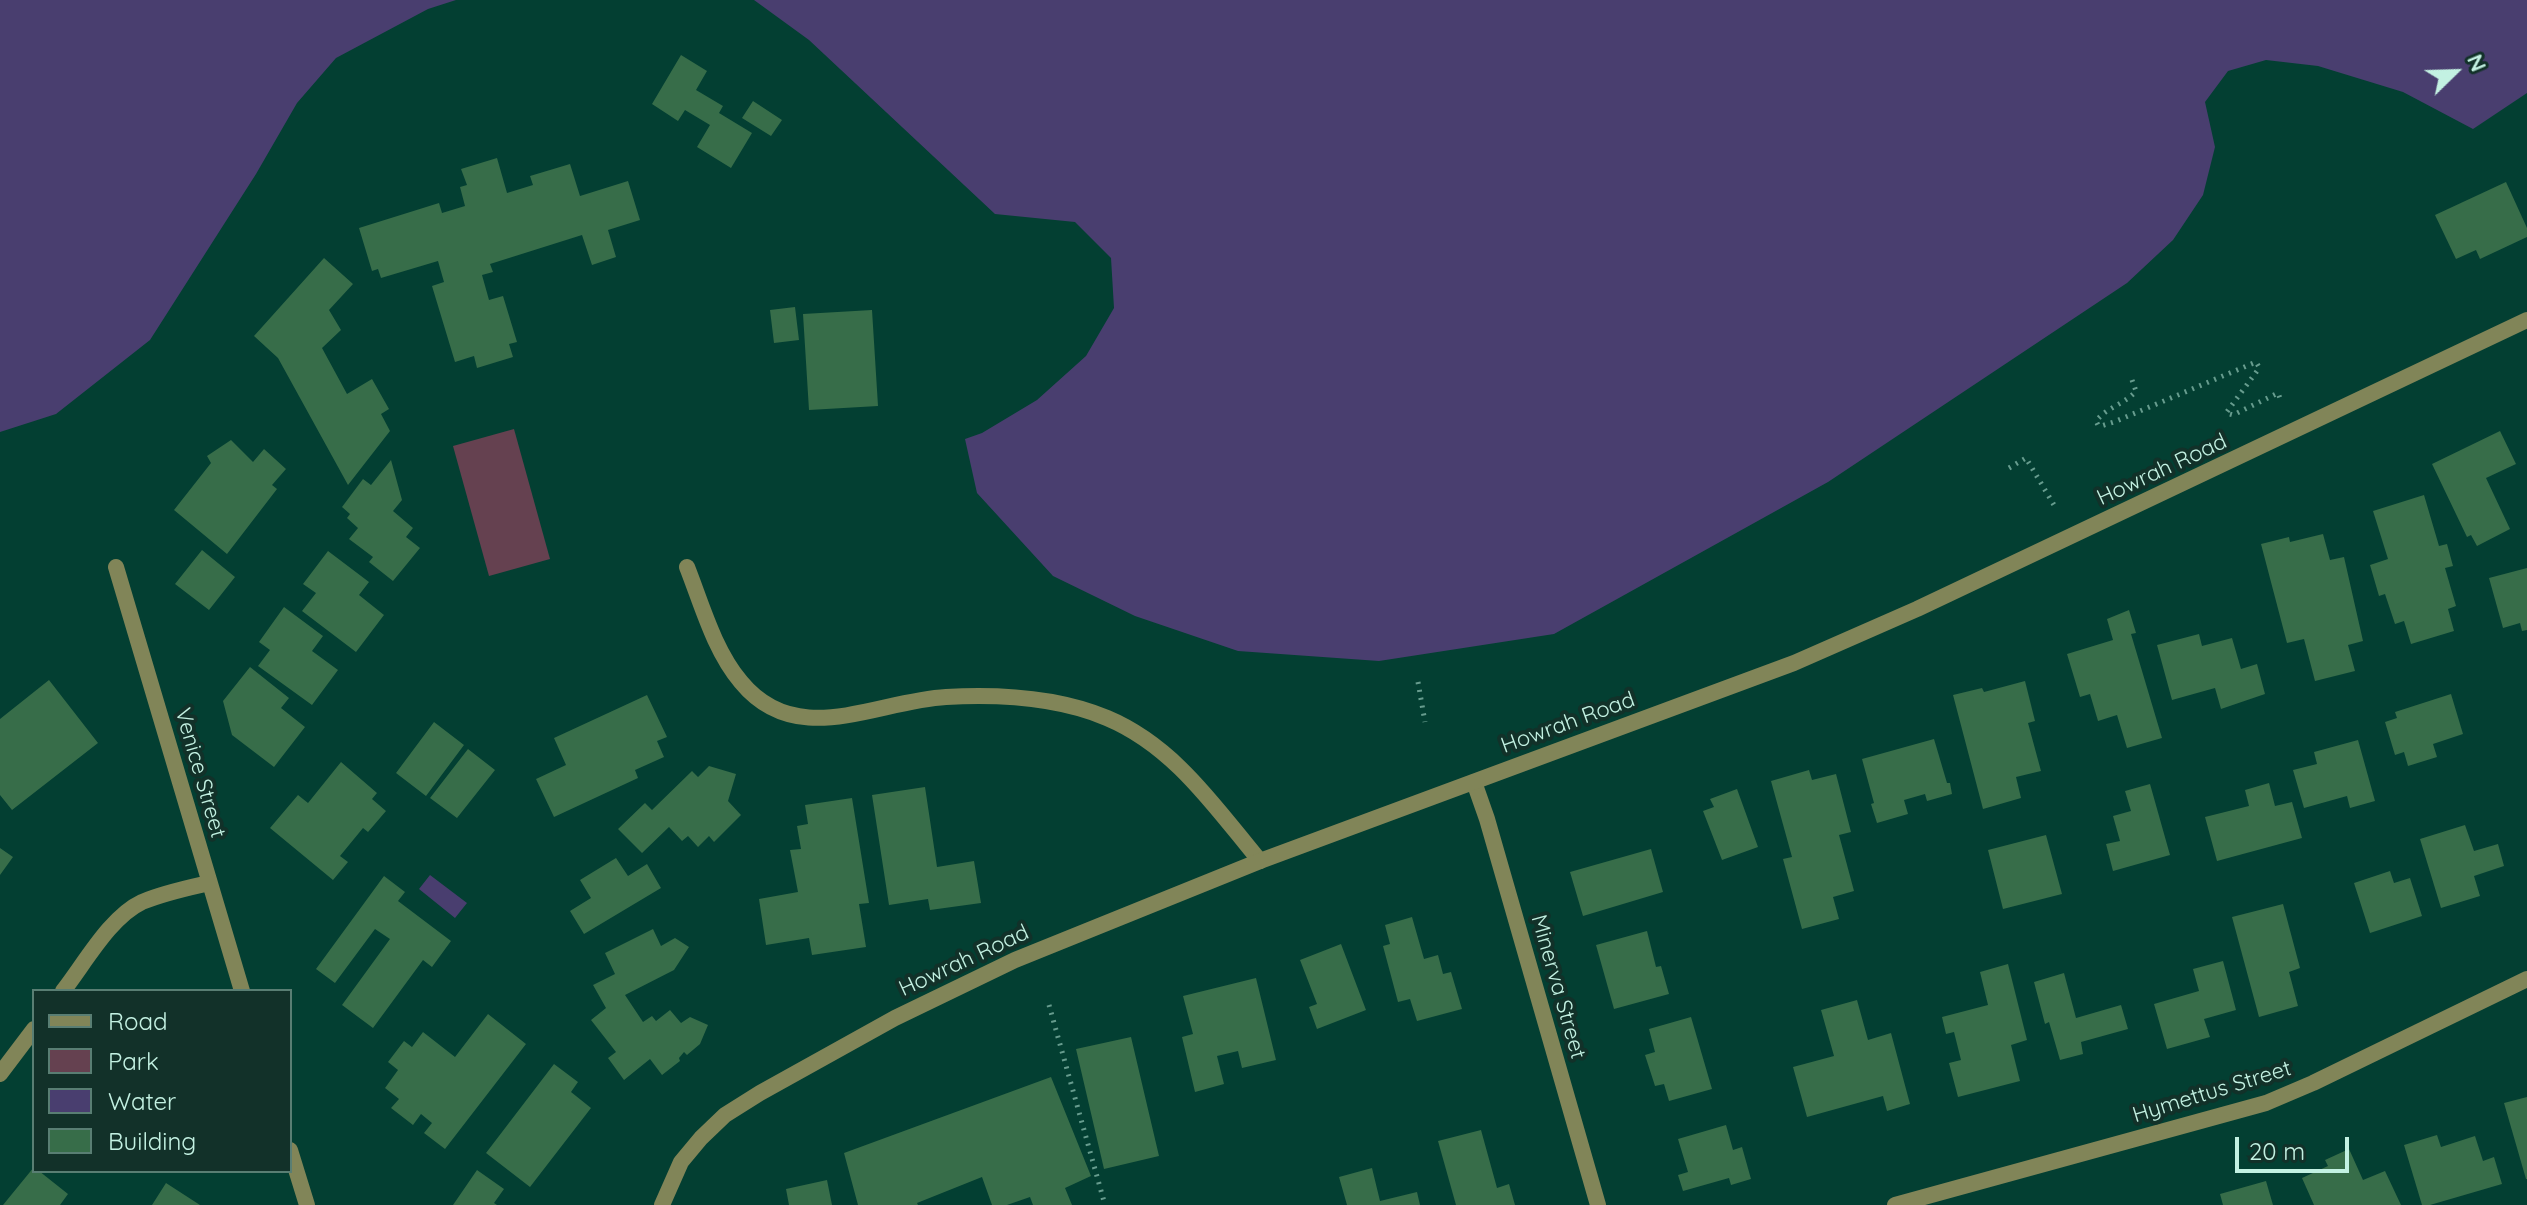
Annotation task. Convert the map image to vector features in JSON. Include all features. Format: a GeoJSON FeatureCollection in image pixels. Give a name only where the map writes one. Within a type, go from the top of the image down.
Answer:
{"type":"FeatureCollection","features":[{"type":"Feature","properties":{"kind":"street","name":"Howrah Road"},"geometry":{"type":"LineString","coordinates":[[662,1205],[681,1162],[725,1115],[895,1018],[1015,960],[1260,861],[1794,663],[1917,609],[2527,320]]}},
{"type":"Feature","properties":{"kind":"street","name":"Venice Street"},"geometry":{"type":"LineString","coordinates":[[116,567],[241,989]]}},
{"type":"Feature","properties":{"kind":"street"},"geometry":{"type":"LineString","coordinates":[[687,567],[719,648],[741,683],[786,714],[809,720],[942,697],[1025,698],[1106,717],[1143,736],[1182,768],[1260,861]]}},
{"type":"Feature","properties":{"kind":"street","name":"Minerva Street"},"geometry":{"type":"LineString","coordinates":[[1474,782],[1598,1205]]}},
{"type":"Feature","properties":{"kind":"street"},"geometry":{"type":"LineString","coordinates":[[65,989],[119,918],[140,903],[209,883]]}},
{"type":"Feature","properties":{"kind":"street","name":"Hymettus Street"},"geometry":{"type":"LineString","coordinates":[[1895,1205],[2266,1103],[2527,979]]}},
{"type":"Feature","properties":{"kind":"street"},"geometry":{"type":"LineString","coordinates":[[0,1074],[32,1032]]}},
{"type":"Feature","properties":{"kind":"street"},"geometry":{"type":"LineString","coordinates":[[292,1156],[307,1205]]}},
{"type":"Feature","properties":{"kind":"path"},"geometry":{"type":"LineString","coordinates":[[2132,380],[2136,391],[2104,412],[2096,421],[2098,425],[2114,422],[2256,362],[2259,363],[2257,371],[2226,413],[2233,415],[2278,393],[2281,401]]}},
{"type":"Feature","properties":{"kind":"path"},"geometry":{"type":"LineString","coordinates":[[2009,468],[2026,458],[2054,505]]}},
{"type":"Feature","properties":{"kind":"path"},"geometry":{"type":"LineString","coordinates":[[1418,682],[1425,722]]}},
{"type":"Feature","properties":{"kind":"path"},"geometry":{"type":"LineString","coordinates":[[1049,1005],[1105,1205]]}},
{"type":"Feature","properties":{"kind":"green space"},"geometry":{"type":"Polygon","coordinates":[[[514,429],[550,559],[489,576],[453,446],[514,429]]]}},
{"type":"Feature","properties":{"kind":"water"},"geometry":{"type":"Polygon","coordinates":[[[0,0],[456,0],[428,9],[336,58],[297,103],[256,174],[150,340],[56,414],[0,432],[0,0]]]}},
{"type":"Feature","properties":{"kind":"water"},"geometry":{"type":"Polygon","coordinates":[[[754,0],[2527,0],[2527,93],[2473,129],[2403,92],[2318,66],[2266,60],[2228,71],[2205,102],[2215,147],[2203,195],[2173,240],[2127,283],[1828,482],[1554,634],[1379,661],[1238,651],[1135,616],[1053,576],[977,493],[965,439],[982,433],[1037,400],[1086,356],[1114,308],[1111,258],[1075,222],[995,214],[809,40],[754,0]]]}},
{"type":"Feature","properties":{"kind":"water"},"geometry":{"type":"Polygon","coordinates":[[[430,875],[467,903],[455,918],[419,889],[430,875]]]}},
{"type":"Feature","properties":{"kind":"building"},"geometry":{"type":"Polygon","coordinates":[[[681,55],[707,71],[696,90],[723,106],[719,113],[752,133],[731,168],[697,147],[710,125],[685,110],[678,121],[652,104],[681,55]]]}},
{"type":"Feature","properties":{"kind":"building"},"geometry":{"type":"Polygon","coordinates":[[[753,101],[782,120],[771,136],[742,118],[753,101]]]}},
{"type":"Feature","properties":{"kind":"building"},"geometry":{"type":"Polygon","coordinates":[[[497,158],[507,193],[533,185],[530,176],[570,164],[580,196],[628,181],[640,220],[608,230],[616,257],[592,265],[582,235],[490,264],[493,272],[482,275],[489,300],[503,296],[517,342],[509,344],[513,357],[477,368],[474,356],[455,362],[432,286],[444,282],[438,261],[381,278],[378,269],[372,271],[359,228],[439,203],[442,213],[465,206],[460,187],[467,185],[461,169],[497,158]]]}},
{"type":"Feature","properties":{"kind":"building"},"geometry":{"type":"Polygon","coordinates":[[[2506,182],[2527,228],[2527,237],[2480,259],[2476,250],[2456,259],[2435,215],[2506,182]]]}},
{"type":"Feature","properties":{"kind":"building"},"geometry":{"type":"Polygon","coordinates":[[[324,258],[353,284],[329,310],[341,330],[322,348],[347,394],[372,379],[389,409],[381,414],[390,431],[348,485],[278,358],[254,336],[324,258]]]}},
{"type":"Feature","properties":{"kind":"building"},"geometry":{"type":"Polygon","coordinates":[[[795,307],[799,340],[774,343],[770,310],[795,307]]]}},
{"type":"Feature","properties":{"kind":"building"},"geometry":{"type":"Polygon","coordinates":[[[872,310],[878,406],[809,410],[803,314],[872,310]]]}},
{"type":"Feature","properties":{"kind":"building"},"geometry":{"type":"Polygon","coordinates":[[[2500,431],[2516,464],[2486,478],[2510,529],[2477,546],[2471,535],[2467,537],[2432,464],[2500,431]]]}},
{"type":"Feature","properties":{"kind":"building"},"geometry":{"type":"Polygon","coordinates":[[[231,440],[253,462],[264,449],[286,469],[272,485],[277,489],[227,554],[174,510],[211,463],[207,456],[231,440]]]}},
{"type":"Feature","properties":{"kind":"building"},"geometry":{"type":"Polygon","coordinates":[[[391,460],[402,500],[393,511],[413,528],[406,537],[420,548],[393,581],[369,562],[373,557],[349,539],[358,528],[347,518],[350,514],[342,507],[363,479],[371,485],[391,460]]]}},
{"type":"Feature","properties":{"kind":"building"},"geometry":{"type":"Polygon","coordinates":[[[2424,495],[2439,546],[2447,544],[2453,566],[2445,568],[2456,606],[2448,609],[2454,631],[2411,644],[2404,621],[2395,624],[2385,594],[2379,596],[2370,565],[2388,559],[2373,511],[2424,495]]]}},
{"type":"Feature","properties":{"kind":"building"},"geometry":{"type":"Polygon","coordinates":[[[2323,534],[2330,560],[2344,557],[2363,641],[2348,645],[2355,671],[2315,681],[2304,639],[2287,643],[2261,544],[2289,537],[2290,542],[2323,534]]]}},
{"type":"Feature","properties":{"kind":"building"},"geometry":{"type":"Polygon","coordinates":[[[202,550],[235,577],[209,610],[175,584],[202,550]]]}},
{"type":"Feature","properties":{"kind":"building"},"geometry":{"type":"Polygon","coordinates":[[[328,551],[369,582],[359,595],[384,615],[356,652],[302,611],[316,593],[303,584],[328,551]]]}},
{"type":"Feature","properties":{"kind":"building"},"geometry":{"type":"Polygon","coordinates":[[[2527,568],[2527,630],[2522,631],[2520,623],[2503,628],[2489,578],[2527,568]]]}},
{"type":"Feature","properties":{"kind":"building"},"geometry":{"type":"Polygon","coordinates":[[[284,607],[323,636],[312,651],[338,670],[312,705],[258,666],[270,650],[259,642],[284,607]]]}},
{"type":"Feature","properties":{"kind":"building"},"geometry":{"type":"Polygon","coordinates":[[[2129,610],[2136,633],[2131,634],[2162,738],[2127,748],[2117,715],[2098,721],[2090,694],[2080,697],[2067,654],[2113,640],[2107,619],[2129,610]]]}},
{"type":"Feature","properties":{"kind":"building"},"geometry":{"type":"Polygon","coordinates":[[[2199,634],[2202,646],[2232,638],[2241,669],[2257,664],[2265,694],[2221,709],[2215,688],[2172,700],[2157,645],[2199,634]]]}},
{"type":"Feature","properties":{"kind":"building"},"geometry":{"type":"Polygon","coordinates":[[[250,667],[289,698],[281,708],[305,727],[274,767],[232,735],[223,701],[250,667]]]}},
{"type":"Feature","properties":{"kind":"building"},"geometry":{"type":"Polygon","coordinates":[[[49,680],[98,743],[12,810],[0,795],[0,719],[49,680]]]}},
{"type":"Feature","properties":{"kind":"building"},"geometry":{"type":"Polygon","coordinates":[[[2025,681],[2035,721],[2028,723],[2041,771],[2016,777],[2021,798],[1983,809],[1953,695],[1982,688],[1984,692],[2025,681]]]}},
{"type":"Feature","properties":{"kind":"building"},"geometry":{"type":"Polygon","coordinates":[[[2451,694],[2463,734],[2433,744],[2437,757],[2408,766],[2404,752],[2395,755],[2385,722],[2397,718],[2395,712],[2451,694]]]}},
{"type":"Feature","properties":{"kind":"building"},"geometry":{"type":"Polygon","coordinates":[[[647,695],[667,737],[657,741],[664,757],[635,770],[638,778],[554,817],[536,779],[566,765],[554,738],[647,695]]]}},
{"type":"Feature","properties":{"kind":"building"},"geometry":{"type":"Polygon","coordinates":[[[434,722],[464,745],[426,796],[396,773],[434,722]]]}},
{"type":"Feature","properties":{"kind":"building"},"geometry":{"type":"Polygon","coordinates":[[[1934,739],[1952,794],[1927,801],[1925,794],[1904,800],[1908,814],[1877,823],[1862,759],[1934,739]]]}},
{"type":"Feature","properties":{"kind":"building"},"geometry":{"type":"Polygon","coordinates":[[[2358,740],[2375,801],[2350,808],[2347,796],[2304,808],[2293,770],[2317,764],[2314,752],[2358,740]]]}},
{"type":"Feature","properties":{"kind":"building"},"geometry":{"type":"Polygon","coordinates":[[[468,749],[495,770],[457,818],[430,798],[468,749]]]}},
{"type":"Feature","properties":{"kind":"building"},"geometry":{"type":"Polygon","coordinates":[[[341,762],[377,793],[372,799],[386,811],[368,832],[363,828],[340,856],[348,862],[333,880],[270,828],[298,795],[308,803],[341,762]]]}},
{"type":"Feature","properties":{"kind":"building"},"geometry":{"type":"Polygon","coordinates":[[[709,766],[736,774],[728,801],[741,815],[714,842],[709,836],[698,847],[688,836],[682,841],[669,827],[642,853],[618,829],[645,803],[652,810],[692,771],[698,777],[709,766]]]}},
{"type":"Feature","properties":{"kind":"building"},"geometry":{"type":"Polygon","coordinates":[[[1809,770],[1812,780],[1836,774],[1851,832],[1839,835],[1854,891],[1833,897],[1839,919],[1802,929],[1783,859],[1792,857],[1771,781],[1809,770]]]}},
{"type":"Feature","properties":{"kind":"building"},"geometry":{"type":"Polygon","coordinates":[[[2269,783],[2275,806],[2292,802],[2302,838],[2217,861],[2205,817],[2249,806],[2245,790],[2269,783]]]}},
{"type":"Feature","properties":{"kind":"building"},"geometry":{"type":"Polygon","coordinates":[[[2150,784],[2170,855],[2113,871],[2106,844],[2120,841],[2113,816],[2131,811],[2125,791],[2150,784]]]}},
{"type":"Feature","properties":{"kind":"building"},"geometry":{"type":"Polygon","coordinates":[[[925,787],[937,867],[974,861],[981,903],[930,910],[928,899],[889,905],[872,795],[925,787]]]}},
{"type":"Feature","properties":{"kind":"building"},"geometry":{"type":"Polygon","coordinates":[[[1737,789],[1758,847],[1722,860],[1703,811],[1714,807],[1710,799],[1737,789]]]}},
{"type":"Feature","properties":{"kind":"building"},"geometry":{"type":"Polygon","coordinates":[[[852,798],[869,903],[859,904],[866,947],[812,955],[809,938],[766,945],[759,899],[798,892],[790,850],[801,849],[797,826],[808,824],[805,805],[852,798]]]}},
{"type":"Feature","properties":{"kind":"building"},"geometry":{"type":"Polygon","coordinates":[[[2465,825],[2474,851],[2498,844],[2504,866],[2474,876],[2480,896],[2441,908],[2420,839],[2465,825]]]}},
{"type":"Feature","properties":{"kind":"building"},"geometry":{"type":"Polygon","coordinates":[[[2046,835],[2062,894],[2003,909],[1988,850],[2046,835]]]}},
{"type":"Feature","properties":{"kind":"building"},"geometry":{"type":"Polygon","coordinates":[[[0,848],[13,857],[0,875],[0,848]]]}},
{"type":"Feature","properties":{"kind":"building"},"geometry":{"type":"Polygon","coordinates":[[[1651,849],[1663,892],[1583,916],[1570,872],[1651,849]]]}},
{"type":"Feature","properties":{"kind":"building"},"geometry":{"type":"Polygon","coordinates":[[[616,858],[628,876],[647,864],[661,888],[584,934],[570,911],[591,898],[580,880],[616,858]]]}},
{"type":"Feature","properties":{"kind":"building"},"geometry":{"type":"Polygon","coordinates":[[[2390,871],[2394,883],[2410,878],[2422,916],[2370,933],[2354,883],[2390,871]]]}},
{"type":"Feature","properties":{"kind":"building"},"geometry":{"type":"Polygon","coordinates":[[[384,876],[405,892],[398,901],[451,941],[432,967],[423,960],[373,1028],[342,1005],[390,939],[375,929],[335,983],[316,969],[384,876]]]}},
{"type":"Feature","properties":{"kind":"building"},"geometry":{"type":"Polygon","coordinates":[[[2283,904],[2300,968],[2289,972],[2298,1006],[2259,1017],[2232,917],[2283,904]]]}},
{"type":"Feature","properties":{"kind":"building"},"geometry":{"type":"Polygon","coordinates":[[[1412,917],[1424,959],[1438,955],[1443,974],[1451,972],[1462,1009],[1417,1021],[1410,999],[1398,1002],[1383,946],[1390,944],[1385,925],[1412,917]]]}},
{"type":"Feature","properties":{"kind":"building"},"geometry":{"type":"Polygon","coordinates":[[[653,929],[661,946],[675,938],[689,947],[674,970],[625,995],[643,1022],[652,1016],[656,1021],[670,1010],[681,1023],[690,1017],[708,1025],[700,1044],[687,1055],[684,1052],[680,1061],[662,1075],[650,1059],[624,1080],[608,1058],[616,1052],[591,1020],[606,1008],[593,985],[615,974],[605,953],[653,929]]]}},
{"type":"Feature","properties":{"kind":"building"},"geometry":{"type":"Polygon","coordinates":[[[1647,931],[1656,967],[1661,966],[1669,994],[1614,1009],[1596,945],[1647,931]]]}},
{"type":"Feature","properties":{"kind":"building"},"geometry":{"type":"Polygon","coordinates":[[[1341,944],[1366,1010],[1317,1029],[1309,1007],[1317,1004],[1300,960],[1341,944]]]}},
{"type":"Feature","properties":{"kind":"building"},"geometry":{"type":"Polygon","coordinates":[[[2223,961],[2236,1010],[2204,1019],[2210,1037],[2167,1049],[2154,1004],[2199,991],[2193,969],[2223,961]]]}},
{"type":"Feature","properties":{"kind":"building"},"geometry":{"type":"Polygon","coordinates":[[[2008,964],[2027,1040],[2011,1045],[2020,1081],[1958,1097],[1949,1063],[1961,1060],[1954,1032],[1946,1034],[1942,1017],[1988,1005],[1980,972],[2008,964]]]}},
{"type":"Feature","properties":{"kind":"building"},"geometry":{"type":"Polygon","coordinates":[[[2064,973],[2076,1018],[2121,1005],[2128,1029],[2081,1042],[2083,1054],[2060,1060],[2049,1022],[2045,1024],[2034,982],[2064,973]]]}},
{"type":"Feature","properties":{"kind":"building"},"geometry":{"type":"Polygon","coordinates":[[[1256,978],[1276,1060],[1242,1068],[1238,1051],[1217,1056],[1224,1084],[1195,1092],[1182,1037],[1193,1034],[1183,996],[1256,978]]]}},
{"type":"Feature","properties":{"kind":"building"},"geometry":{"type":"Polygon","coordinates":[[[1857,1000],[1868,1040],[1891,1033],[1910,1104],[1887,1111],[1883,1096],[1807,1117],[1793,1067],[1834,1056],[1821,1010],[1857,1000]]]}},
{"type":"Feature","properties":{"kind":"building"},"geometry":{"type":"Polygon","coordinates":[[[488,1014],[526,1044],[445,1149],[424,1133],[432,1123],[421,1114],[413,1125],[391,1108],[399,1099],[385,1088],[398,1070],[388,1062],[404,1041],[412,1047],[423,1032],[455,1057],[488,1014]]]}},
{"type":"Feature","properties":{"kind":"building"},"geometry":{"type":"Polygon","coordinates":[[[1691,1017],[1712,1089],[1669,1101],[1664,1084],[1655,1086],[1645,1055],[1655,1052],[1649,1029],[1691,1017]]]}},
{"type":"Feature","properties":{"kind":"building"},"geometry":{"type":"Polygon","coordinates":[[[1131,1037],[1159,1156],[1104,1169],[1076,1049],[1131,1037]]]}},
{"type":"Feature","properties":{"kind":"building"},"geometry":{"type":"Polygon","coordinates":[[[554,1064],[578,1082],[571,1092],[591,1108],[530,1187],[486,1153],[554,1064]]]}},
{"type":"Feature","properties":{"kind":"building"},"geometry":{"type":"Polygon","coordinates":[[[1051,1077],[1091,1176],[1065,1188],[1072,1205],[1033,1205],[1030,1197],[1007,1205],[992,1205],[982,1177],[918,1205],[858,1205],[844,1153],[1051,1077]]]}},
{"type":"Feature","properties":{"kind":"building"},"geometry":{"type":"Polygon","coordinates":[[[2527,1097],[2527,1179],[2526,1179],[2504,1103],[2527,1097]]]}},
{"type":"Feature","properties":{"kind":"building"},"geometry":{"type":"Polygon","coordinates":[[[1726,1125],[1733,1150],[1742,1147],[1751,1179],[1731,1185],[1729,1178],[1683,1191],[1678,1175],[1688,1172],[1678,1139],[1726,1125]]]}},
{"type":"Feature","properties":{"kind":"building"},"geometry":{"type":"Polygon","coordinates":[[[1481,1130],[1497,1188],[1509,1184],[1515,1205],[1456,1205],[1438,1141],[1481,1130]]]}},
{"type":"Feature","properties":{"kind":"building"},"geometry":{"type":"Polygon","coordinates":[[[2437,1135],[2441,1147],[2475,1136],[2483,1161],[2494,1157],[2502,1184],[2422,1205],[2404,1145],[2437,1135]]]}},
{"type":"Feature","properties":{"kind":"building"},"geometry":{"type":"Polygon","coordinates":[[[2349,1149],[2363,1180],[2385,1171],[2401,1205],[2314,1205],[2302,1178],[2328,1166],[2325,1160],[2349,1149]]]}},
{"type":"Feature","properties":{"kind":"building"},"geometry":{"type":"Polygon","coordinates":[[[1372,1168],[1380,1201],[1417,1192],[1420,1205],[1347,1205],[1339,1177],[1372,1168]]]}},
{"type":"Feature","properties":{"kind":"building"},"geometry":{"type":"Polygon","coordinates":[[[32,1169],[32,1173],[42,1173],[68,1194],[60,1205],[3,1205],[32,1169]]]}},
{"type":"Feature","properties":{"kind":"building"},"geometry":{"type":"Polygon","coordinates":[[[477,1170],[504,1189],[494,1203],[497,1205],[453,1205],[477,1170]]]}},
{"type":"Feature","properties":{"kind":"building"},"geometry":{"type":"Polygon","coordinates":[[[827,1180],[832,1205],[789,1205],[786,1189],[827,1180]]]}},
{"type":"Feature","properties":{"kind":"building"},"geometry":{"type":"Polygon","coordinates":[[[2266,1181],[2273,1205],[2223,1205],[2220,1194],[2266,1181]]]}},
{"type":"Feature","properties":{"kind":"building"},"geometry":{"type":"Polygon","coordinates":[[[166,1183],[200,1205],[152,1205],[166,1183]]]}}]}
